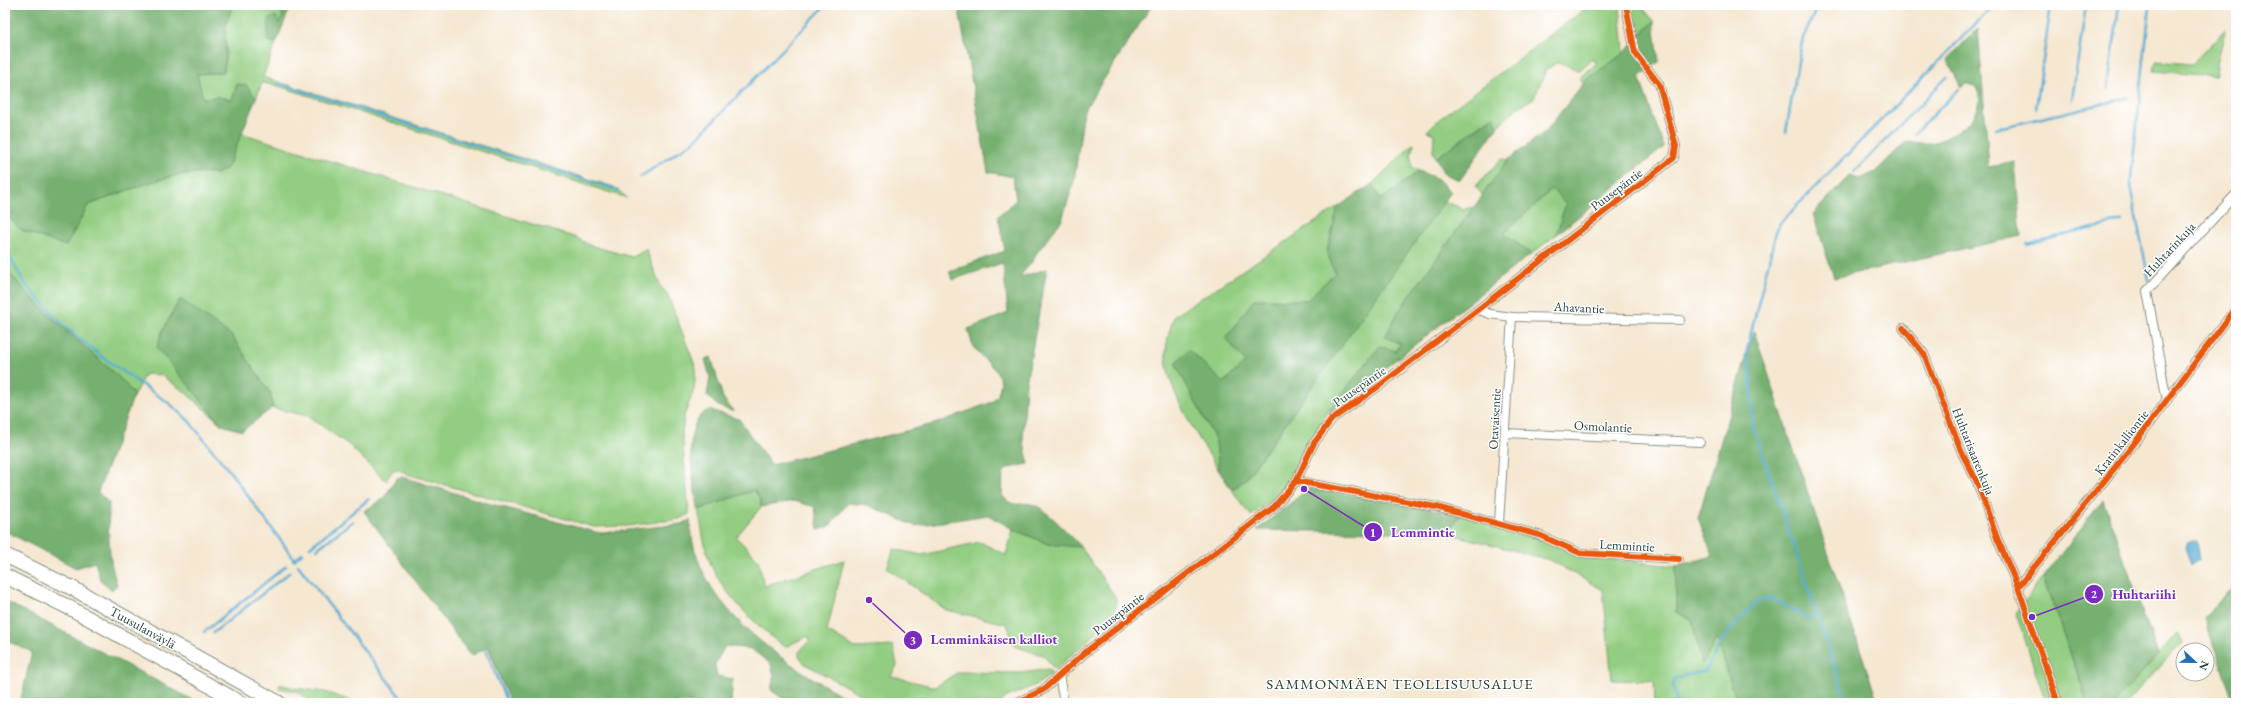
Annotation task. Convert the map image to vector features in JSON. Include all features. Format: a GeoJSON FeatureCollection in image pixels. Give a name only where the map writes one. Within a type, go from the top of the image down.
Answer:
{"type":"FeatureCollection","features":[{"type":"Feature","properties":{"kind":"highway","name":"Tuusulanväylä"},"geometry":{"type":"LineString","coordinates":[[5,555],[74,589],[279,703]]}},
{"type":"Feature","properties":{"kind":"highway","name":"Tuusulanväylä"},"geometry":{"type":"LineString","coordinates":[[5,576],[70,608],[241,703]]}},
{"type":"Feature","properties":{"kind":"street","name":"Puusepäntie"},"geometry":{"type":"LineString","coordinates":[[1016,703],[1043,690],[1087,651],[1274,507],[1296,481],[1314,443],[1332,419],[1379,386],[1479,310],[1674,158],[1676,146],[1659,84],[1635,53],[1626,5]]}},
{"type":"Feature","properties":{"kind":"street","name":"Huhtarinkuja"},"geometry":{"type":"LineString","coordinates":[[2167,401],[2147,291],[2236,194]]}},
{"type":"Feature","properties":{"kind":"street","name":"Kratinkalliontie"},"geometry":{"type":"LineString","coordinates":[[2018,587],[2167,401],[2236,308]]}},
{"type":"Feature","properties":{"kind":"street","name":"Ahavantie"},"geometry":{"type":"LineString","coordinates":[[1479,310],[1490,314],[1512,317],[1680,320]]}},
{"type":"Feature","properties":{"kind":"street","name":"Otavaisentie"},"geometry":{"type":"LineString","coordinates":[[1499,523],[1506,433],[1512,317]]}},
{"type":"Feature","properties":{"kind":"street","name":"Huhtarisaarenkuja"},"geometry":{"type":"LineString","coordinates":[[1903,328],[1924,354],[1962,453],[1977,482],[1997,538],[2018,587],[2058,703]]}},
{"type":"Feature","properties":{"kind":"street","name":"Osmolantie"},"geometry":{"type":"LineString","coordinates":[[1506,433],[1700,442]]}},
{"type":"Feature","properties":{"kind":"street","name":"Lemmintie"},"geometry":{"type":"LineString","coordinates":[[1296,481],[1436,506],[1539,535],[1580,552],[1679,559]]}},
{"type":"Feature","properties":{"kind":"street"},"geometry":{"type":"LineString","coordinates":[[1059,675],[1064,703]]}},
{"type":"Feature","properties":{"kind":"green space"},"geometry":{"type":"Polygon","coordinates":[[[5,5],[232,5],[225,30],[226,52],[224,72],[197,74],[203,98],[218,97],[232,100],[237,84],[246,85],[256,98],[228,167],[217,174],[186,174],[169,177],[88,205],[66,246],[21,230],[5,214],[5,5]]]}},
{"type":"Feature","properties":{"kind":"green space"},"geometry":{"type":"Polygon","coordinates":[[[232,5],[274,5],[283,14],[279,25],[267,41],[276,43],[263,77],[614,187],[627,198],[275,85],[262,83],[256,98],[246,85],[237,84],[232,100],[218,97],[203,98],[197,74],[224,72],[226,52],[225,30],[232,5]]]}},
{"type":"Feature","properties":{"kind":"green space"},"geometry":{"type":"Polygon","coordinates":[[[274,5],[291,5],[276,43],[267,41],[269,19],[276,16],[279,24],[283,15],[274,5]]]}},
{"type":"Feature","properties":{"kind":"green space"},"geometry":{"type":"Polygon","coordinates":[[[958,5],[1152,5],[1084,110],[1074,181],[1062,220],[1020,277],[1047,269],[1026,383],[1023,440],[1029,464],[1008,468],[1003,472],[1002,495],[1011,503],[1025,503],[1039,507],[1073,537],[1081,547],[1048,544],[1013,529],[988,515],[915,526],[867,505],[848,503],[829,527],[818,530],[815,507],[794,501],[761,507],[761,501],[754,490],[698,510],[692,471],[691,440],[694,426],[700,416],[710,410],[739,419],[771,465],[937,423],[992,402],[998,395],[1001,382],[997,372],[973,347],[968,329],[1008,313],[1003,263],[952,280],[949,271],[1005,251],[998,216],[1016,200],[1013,177],[988,172],[958,5]]]}},
{"type":"Feature","properties":{"kind":"green space"},"geometry":{"type":"Polygon","coordinates":[[[1590,5],[1620,5],[1624,53],[1584,83],[1580,80],[1580,77],[1596,64],[1595,60],[1591,60],[1579,71],[1564,64],[1556,63],[1546,70],[1534,98],[1518,107],[1498,126],[1493,116],[1436,158],[1433,152],[1434,134],[1427,131],[1438,120],[1590,5]]]}},
{"type":"Feature","properties":{"kind":"green space"},"geometry":{"type":"Polygon","coordinates":[[[1629,5],[1643,5],[1643,8],[1654,21],[1635,41],[1629,5]]]}},
{"type":"Feature","properties":{"kind":"green space"},"geometry":{"type":"Polygon","coordinates":[[[1654,21],[1659,62],[1639,77],[1664,147],[1556,235],[1566,204],[1552,189],[1504,233],[1531,254],[1326,414],[1380,346],[1395,351],[1401,344],[1385,337],[1398,312],[1508,160],[1546,131],[1586,80],[1624,53],[1654,21]]]}},
{"type":"Feature","properties":{"kind":"green space"},"geometry":{"type":"Polygon","coordinates":[[[1978,28],[1989,167],[2015,162],[2021,236],[1834,278],[1813,214],[1849,176],[1860,179],[1875,172],[1907,141],[1924,143],[1937,142],[1957,132],[1972,119],[1977,112],[1979,95],[1975,86],[1967,84],[1961,87],[1947,60],[1978,28]]]}},
{"type":"Feature","properties":{"kind":"green space"},"geometry":{"type":"Polygon","coordinates":[[[2226,28],[2214,76],[2153,71],[2155,61],[2192,64],[2226,28]]]}},
{"type":"Feature","properties":{"kind":"green space"},"geometry":{"type":"Polygon","coordinates":[[[1494,116],[1498,126],[1460,180],[1444,174],[1436,158],[1494,116]]]}},
{"type":"Feature","properties":{"kind":"green space"},"geometry":{"type":"Polygon","coordinates":[[[241,133],[577,238],[589,245],[632,257],[646,249],[660,286],[667,293],[696,368],[694,390],[684,416],[682,433],[689,514],[679,519],[627,526],[594,527],[410,475],[397,469],[392,471],[386,481],[349,445],[308,416],[272,408],[271,393],[180,299],[162,332],[157,348],[222,425],[185,392],[161,375],[145,374],[134,395],[123,381],[48,314],[5,269],[5,214],[21,230],[66,246],[88,205],[169,177],[202,173],[217,174],[228,167],[241,133]]]}},
{"type":"Feature","properties":{"kind":"green space"},"geometry":{"type":"Polygon","coordinates":[[[1414,143],[1411,156],[1412,167],[1419,171],[1381,200],[1372,184],[1414,143]]]}},
{"type":"Feature","properties":{"kind":"green space"},"geometry":{"type":"Polygon","coordinates":[[[1502,158],[1508,160],[1482,195],[1476,186],[1502,158]]]}},
{"type":"Feature","properties":{"kind":"green space"},"geometry":{"type":"Polygon","coordinates":[[[1419,171],[1438,179],[1451,192],[1246,479],[1232,490],[1219,471],[1216,441],[1175,363],[1189,350],[1224,383],[1245,362],[1226,338],[1254,299],[1307,300],[1335,273],[1327,252],[1338,207],[1372,184],[1381,200],[1419,171]]]}},
{"type":"Feature","properties":{"kind":"green space"},"geometry":{"type":"Polygon","coordinates":[[[1552,189],[1566,203],[1556,235],[1531,254],[1504,233],[1552,189]]]}},
{"type":"Feature","properties":{"kind":"green space"},"geometry":{"type":"Polygon","coordinates":[[[1444,201],[1463,209],[1474,207],[1398,312],[1401,343],[1395,351],[1380,346],[1326,414],[1282,491],[1251,516],[1232,490],[1246,479],[1444,201]]]}},
{"type":"Feature","properties":{"kind":"green space"},"geometry":{"type":"Polygon","coordinates":[[[1338,207],[1327,252],[1335,273],[1307,300],[1254,299],[1245,362],[1223,383],[1189,351],[1175,363],[1216,441],[1219,471],[1186,417],[1168,372],[1166,348],[1174,316],[1338,207]]]}},
{"type":"Feature","properties":{"kind":"green space"},"geometry":{"type":"Polygon","coordinates":[[[5,269],[48,314],[123,381],[134,395],[98,492],[109,503],[109,545],[117,585],[112,590],[100,580],[95,562],[76,568],[5,531],[5,269]]]}},
{"type":"Feature","properties":{"kind":"green space"},"geometry":{"type":"Polygon","coordinates":[[[180,299],[232,336],[271,394],[272,408],[242,431],[222,425],[157,348],[162,332],[180,299]]]}},
{"type":"Feature","properties":{"kind":"green space"},"geometry":{"type":"Polygon","coordinates":[[[1754,331],[1878,703],[1737,703],[1717,638],[1702,664],[1692,620],[1676,612],[1676,566],[1713,556],[1698,518],[1754,331]]]}},
{"type":"Feature","properties":{"kind":"green space"},"geometry":{"type":"Polygon","coordinates":[[[711,357],[723,398],[734,412],[718,406],[707,396],[710,377],[705,359],[711,357]]]}},
{"type":"Feature","properties":{"kind":"green space"},"geometry":{"type":"Polygon","coordinates":[[[402,477],[484,502],[595,532],[602,533],[681,524],[690,520],[695,551],[708,580],[726,606],[748,630],[774,652],[801,671],[856,703],[797,703],[797,697],[783,699],[771,690],[774,675],[771,664],[751,649],[725,646],[715,664],[717,676],[733,679],[731,703],[510,703],[488,647],[471,656],[364,511],[383,499],[397,478],[402,477]]]}},
{"type":"Feature","properties":{"kind":"green space"},"geometry":{"type":"Polygon","coordinates":[[[1309,488],[1461,514],[1447,533],[1257,530],[1309,488]]]}},
{"type":"Feature","properties":{"kind":"green space"},"geometry":{"type":"Polygon","coordinates":[[[754,490],[761,501],[761,507],[736,537],[758,559],[764,586],[844,560],[827,631],[855,648],[893,646],[897,665],[891,676],[935,687],[958,672],[1021,673],[1049,669],[1052,674],[1038,684],[1007,697],[1001,703],[877,703],[805,664],[799,656],[799,652],[810,640],[808,636],[785,647],[764,631],[743,610],[716,576],[707,552],[698,510],[754,490]]]}},
{"type":"Feature","properties":{"kind":"green space"},"geometry":{"type":"Polygon","coordinates":[[[2103,500],[2158,655],[2114,703],[2088,703],[2043,577],[2103,500]]]}},
{"type":"Feature","properties":{"kind":"green space"},"geometry":{"type":"Polygon","coordinates":[[[1461,514],[1531,536],[1583,557],[1676,566],[1676,612],[1692,620],[1702,663],[1717,637],[1737,703],[1655,703],[1654,681],[1612,680],[1603,590],[1550,560],[1447,533],[1461,514]]]}},
{"type":"Feature","properties":{"kind":"green space"},"geometry":{"type":"Polygon","coordinates":[[[1013,529],[1048,544],[1081,547],[1116,598],[1115,616],[1056,669],[1051,665],[1045,656],[1014,646],[1007,624],[946,610],[887,568],[894,549],[922,555],[980,542],[1006,555],[1013,529]]]}},
{"type":"Feature","properties":{"kind":"green space"},"geometry":{"type":"Polygon","coordinates":[[[2043,577],[2088,703],[2046,703],[2016,613],[2043,577]]]}},
{"type":"Feature","properties":{"kind":"green space"},"geometry":{"type":"Polygon","coordinates":[[[2236,583],[2236,703],[2234,703],[2215,649],[2215,642],[2212,642],[2204,618],[2236,583]]]}},
{"type":"Feature","properties":{"kind":"green space"},"geometry":{"type":"Polygon","coordinates":[[[5,601],[199,703],[20,703],[32,652],[5,640],[5,601]]]}},
{"type":"Feature","properties":{"kind":"green space"},"geometry":{"type":"Polygon","coordinates":[[[2177,633],[2182,642],[2175,642],[2175,650],[2126,703],[2114,703],[2177,633]]]}},
{"type":"Feature","properties":{"kind":"green space"},"geometry":{"type":"Polygon","coordinates":[[[280,684],[294,688],[325,692],[357,703],[313,703],[297,692],[279,688],[280,684]]]}},
{"type":"Feature","properties":{"kind":"water"},"geometry":{"type":"Polygon","coordinates":[[[2193,540],[2197,541],[2200,560],[2191,564],[2185,548],[2187,542],[2193,540]]]}},
{"type":"Feature","properties":{"kind":"waterway"},"geometry":{"type":"LineString","coordinates":[[640,177],[693,142],[826,5]]}},
{"type":"Feature","properties":{"kind":"waterway"},"geometry":{"type":"LineString","coordinates":[[1786,132],[1803,38],[1818,5]]}},
{"type":"Feature","properties":{"kind":"waterway"},"geometry":{"type":"LineString","coordinates":[[1847,703],[1753,425],[1750,364],[1745,357],[1776,232],[1780,223],[1994,5]]}},
{"type":"Feature","properties":{"kind":"waterway"},"geometry":{"type":"LineString","coordinates":[[2036,109],[2051,5]]}},
{"type":"Feature","properties":{"kind":"waterway"},"geometry":{"type":"LineString","coordinates":[[2072,99],[2086,5]]}},
{"type":"Feature","properties":{"kind":"waterway"},"geometry":{"type":"LineString","coordinates":[[2108,89],[2119,5]]}},
{"type":"Feature","properties":{"kind":"waterway"},"geometry":{"type":"LineString","coordinates":[[2149,280],[2130,187],[2150,5]]}},
{"type":"Feature","properties":{"kind":"waterway"},"geometry":{"type":"LineString","coordinates":[[1854,172],[1947,77]]}},
{"type":"Feature","properties":{"kind":"waterway"},"geometry":{"type":"LineString","coordinates":[[278,83],[618,190]]}},
{"type":"Feature","properties":{"kind":"waterway"},"geometry":{"type":"LineString","coordinates":[[1914,134],[1959,89]]}},
{"type":"Feature","properties":{"kind":"waterway"},"geometry":{"type":"LineString","coordinates":[[1995,129],[2127,98]]}},
{"type":"Feature","properties":{"kind":"waterway"},"geometry":{"type":"LineString","coordinates":[[2027,244],[2123,221]]}},
{"type":"Feature","properties":{"kind":"waterway"},"geometry":{"type":"LineString","coordinates":[[5,248],[25,284],[64,326],[102,357],[170,404],[189,421],[231,473],[295,560]]}},
{"type":"Feature","properties":{"kind":"waterway"},"geometry":{"type":"LineString","coordinates":[[310,547],[369,499]]}},
{"type":"Feature","properties":{"kind":"waterway"},"geometry":{"type":"LineString","coordinates":[[317,549],[353,521]]}},
{"type":"Feature","properties":{"kind":"waterway"},"geometry":{"type":"LineString","coordinates":[[293,560],[302,553]]}},
{"type":"Feature","properties":{"kind":"waterway"},"geometry":{"type":"LineString","coordinates":[[298,565],[405,703]]}},
{"type":"Feature","properties":{"kind":"waterway"},"geometry":{"type":"LineString","coordinates":[[204,632],[286,566]]}},
{"type":"Feature","properties":{"kind":"waterway"},"geometry":{"type":"LineString","coordinates":[[213,633],[290,572]]}},
{"type":"Feature","properties":{"kind":"waterway"},"geometry":{"type":"LineString","coordinates":[[1677,703],[1673,685],[1675,678],[1705,671],[1725,636],[1757,601],[1772,598],[1808,619],[1817,613]]}},
{"type":"Feature","properties":{"kind":"waterway"},"geometry":{"type":"LineString","coordinates":[[485,648],[507,703]]}},
{"type":"Feature","properties":{"kind":"cycle path"},"geometry":{"type":"LineString","coordinates":[[1016,703],[1043,690],[1087,651],[1274,507],[1296,481],[1314,443],[1332,419],[1379,386],[1674,158],[1676,146],[1659,84],[1635,53],[1626,5]]}},
{"type":"Feature","properties":{"kind":"cycle path"},"geometry":{"type":"LineString","coordinates":[[2018,587],[2130,449],[2236,308]]}},
{"type":"Feature","properties":{"kind":"cycle path"},"geometry":{"type":"LineString","coordinates":[[1903,328],[1924,354],[1962,453],[1977,482],[1997,538],[2018,587],[2058,703]]}},
{"type":"Feature","properties":{"kind":"cycle path"},"geometry":{"type":"LineString","coordinates":[[1296,481],[1436,507],[1539,535],[1580,553],[1679,559]]}},
{"type":"Feature","properties":{"kind":"place","name":"Lemmintie"},"geometry":{"type":"Point","coordinates":[1304,489]}},
{"type":"Feature","properties":{"kind":"place","name":"Lemminkäisen kalliot"},"geometry":{"type":"Point","coordinates":[869,600]}},
{"type":"Feature","properties":{"kind":"place","name":"Huhtariihi"},"geometry":{"type":"Point","coordinates":[2032,617]}},
{"type":"Feature","properties":{"kind":"district","name":"SAMMONMÄEN TEOLLISUUSALUE"},"geometry":{"type":"Point","coordinates":[1400,684]}}]}
